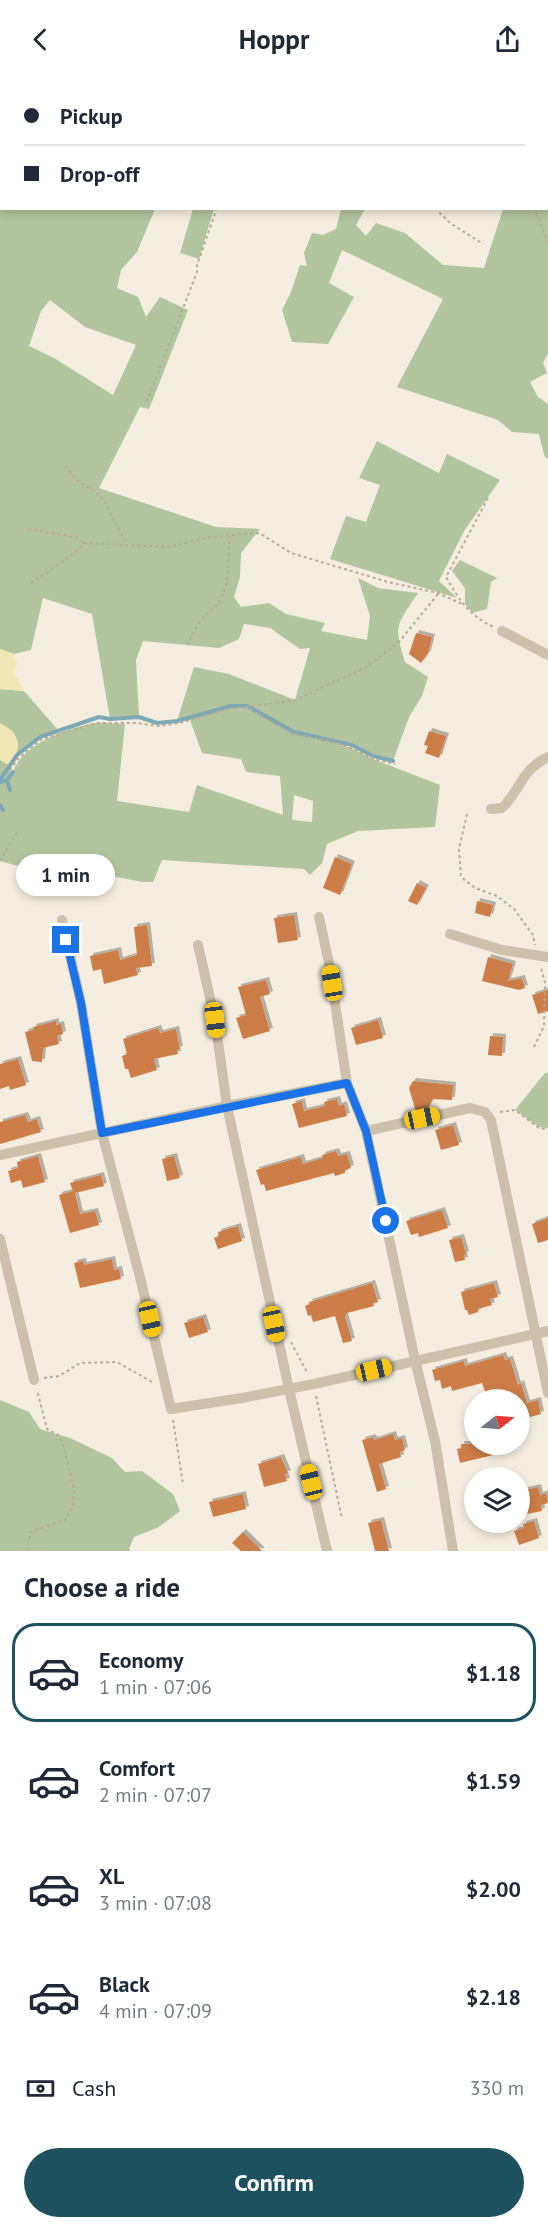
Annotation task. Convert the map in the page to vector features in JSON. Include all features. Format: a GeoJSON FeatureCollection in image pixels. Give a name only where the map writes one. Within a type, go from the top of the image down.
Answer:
{"type":"FeatureCollection","features":[{"type":"Feature","properties":{"kind":"street"},"geometry":{"type":"LineString","coordinates":[[502,631],[548,656]]}},
{"type":"Feature","properties":{"kind":"street"},"geometry":{"type":"LineString","coordinates":[[491,809],[502,808],[519,789],[525,774],[538,762],[548,757]]}},
{"type":"Feature","properties":{"kind":"street"},"geometry":{"type":"LineString","coordinates":[[319,917],[329,963],[347,1083],[366,1131],[415,1360],[435,1441],[453,1551]]}},
{"type":"Feature","properties":{"kind":"street"},"geometry":{"type":"LineString","coordinates":[[62,920],[81,1003],[102,1133],[140,1277],[171,1409],[289,1389],[548,1331]]}},
{"type":"Feature","properties":{"kind":"street"},"geometry":{"type":"LineString","coordinates":[[450,934],[502,950],[543,956]]}},
{"type":"Feature","properties":{"kind":"street"},"geometry":{"type":"LineString","coordinates":[[198,945],[215,1020],[226,1106],[327,1551]]}},
{"type":"Feature","properties":{"kind":"street"},"geometry":{"type":"LineString","coordinates":[[0,1155],[226,1106],[347,1083]]}},
{"type":"Feature","properties":{"kind":"street"},"geometry":{"type":"LineString","coordinates":[[366,1131],[470,1108],[485,1112],[496,1140],[548,1393]]}},
{"type":"Feature","properties":{"kind":"street"},"geometry":{"type":"LineString","coordinates":[[0,1239],[34,1380]]}},
{"type":"Feature","properties":{"kind":"path"},"geometry":{"type":"LineString","coordinates":[[147,402],[197,272],[216,210]]}},
{"type":"Feature","properties":{"kind":"path"},"geometry":{"type":"LineString","coordinates":[[437,210],[450,223],[483,244]]}},
{"type":"Feature","properties":{"kind":"path"},"geometry":{"type":"LineString","coordinates":[[534,210],[548,244]]}},
{"type":"Feature","properties":{"kind":"path"},"geometry":{"type":"LineString","coordinates":[[65,466],[79,482],[94,491],[105,502],[128,544]]}},
{"type":"Feature","properties":{"kind":"path"},"geometry":{"type":"LineString","coordinates":[[488,498],[446,577],[462,604],[477,619],[502,631]]}},
{"type":"Feature","properties":{"kind":"path"},"geometry":{"type":"LineString","coordinates":[[28,529],[75,537],[84,543],[169,547],[211,537],[261,534],[291,553],[388,582],[438,593],[462,604]]}},
{"type":"Feature","properties":{"kind":"path"},"geometry":{"type":"LineString","coordinates":[[188,645],[200,621],[219,603],[227,584],[230,536]]}},
{"type":"Feature","properties":{"kind":"path"},"geometry":{"type":"LineString","coordinates":[[31,583],[75,553],[84,543]]}},
{"type":"Feature","properties":{"kind":"path"},"geometry":{"type":"LineString","coordinates":[[10,770],[17,760],[40,740],[96,723],[136,723],[159,726],[180,723],[232,708],[296,700],[365,668],[399,642],[438,593]]}},
{"type":"Feature","properties":{"kind":"path"},"geometry":{"type":"LineString","coordinates":[[246,707],[292,734],[327,740],[373,759],[395,764]]}},
{"type":"Feature","properties":{"kind":"path"},"geometry":{"type":"LineString","coordinates":[[467,814],[459,849],[461,877],[475,888],[497,896],[514,909],[533,935],[543,956],[544,1026],[534,1047]]}},
{"type":"Feature","properties":{"kind":"path"},"geometry":{"type":"LineString","coordinates":[[0,861],[18,831]]}},
{"type":"Feature","properties":{"kind":"path"},"geometry":{"type":"LineString","coordinates":[[485,1112],[515,1110],[539,1128],[548,1129]]}},
{"type":"Feature","properties":{"kind":"path"},"geometry":{"type":"LineString","coordinates":[[27,1551],[31,1532],[64,1520],[73,1506],[74,1490],[63,1444],[58,1435],[47,1429],[34,1380],[59,1376],[80,1363],[117,1362],[160,1387]]}},
{"type":"Feature","properties":{"kind":"path"},"geometry":{"type":"LineString","coordinates":[[171,1409],[183,1484]]}},
{"type":"Feature","properties":{"kind":"green space"},"geometry":{"type":"Polygon","coordinates":[[[0,210],[155,210],[137,252],[121,270],[117,288],[138,297],[146,317],[160,297],[188,310],[149,409],[140,407],[99,488],[216,527],[260,529],[241,553],[240,577],[234,597],[241,607],[269,603],[286,614],[325,623],[321,631],[367,640],[370,616],[358,578],[378,588],[418,593],[401,619],[398,632],[405,662],[428,677],[422,696],[409,717],[393,761],[330,738],[320,736],[319,741],[320,739],[351,748],[440,785],[435,827],[358,831],[327,844],[322,863],[310,875],[304,869],[162,860],[153,882],[142,882],[78,869],[33,870],[0,861],[0,760],[9,765],[13,772],[18,762],[36,745],[73,728],[96,723],[125,724],[117,801],[189,812],[197,785],[283,815],[280,776],[246,772],[241,759],[202,753],[190,720],[177,721],[194,667],[229,674],[295,700],[310,648],[300,649],[270,628],[244,624],[239,639],[219,648],[143,641],[136,660],[139,717],[110,719],[92,614],[43,598],[31,650],[14,654],[0,649],[0,210]],[[50,300],[41,311],[29,346],[54,358],[113,395],[136,345],[85,327],[50,300]],[[294,795],[292,820],[312,822],[313,801],[294,795]]]}},
{"type":"Feature","properties":{"kind":"green space"},"geometry":{"type":"Polygon","coordinates":[[[193,210],[214,210],[199,259],[180,253],[193,210]]]}},
{"type":"Feature","properties":{"kind":"green space"},"geometry":{"type":"Polygon","coordinates":[[[341,210],[364,210],[356,225],[366,236],[376,223],[405,233],[443,265],[484,268],[503,210],[548,210],[548,353],[543,363],[547,373],[530,382],[538,397],[548,404],[548,458],[545,458],[539,434],[512,432],[498,420],[397,387],[443,299],[342,250],[329,283],[354,297],[328,344],[292,342],[282,310],[300,265],[307,266],[304,253],[312,233],[323,235],[336,229],[341,210]]]}},
{"type":"Feature","properties":{"kind":"green space"},"geometry":{"type":"Polygon","coordinates":[[[377,441],[439,473],[447,454],[500,480],[464,531],[439,581],[457,598],[330,559],[346,516],[366,522],[380,485],[359,478],[377,441]]]}},
{"type":"Feature","properties":{"kind":"green space"},"geometry":{"type":"Polygon","coordinates":[[[460,560],[497,578],[491,582],[487,609],[472,613],[465,604],[465,588],[452,571],[460,560]]]}},
{"type":"Feature","properties":{"kind":"green space"},"geometry":{"type":"Polygon","coordinates":[[[0,689],[24,691],[58,730],[40,737],[17,755],[15,735],[0,723],[0,689]]]}},
{"type":"Feature","properties":{"kind":"green space"},"geometry":{"type":"Polygon","coordinates":[[[545,1073],[548,1073],[548,1128],[539,1127],[515,1110],[545,1073]]]}},
{"type":"Feature","properties":{"kind":"green space"},"geometry":{"type":"Polygon","coordinates":[[[0,1400],[29,1412],[40,1429],[70,1438],[112,1458],[125,1472],[142,1471],[173,1494],[180,1511],[159,1527],[134,1537],[129,1549],[131,1551],[0,1551],[0,1400]]]}},
{"type":"Feature","properties":{"kind":"sand"},"geometry":{"type":"Polygon","coordinates":[[[0,649],[14,654],[17,664],[14,673],[24,691],[0,689],[0,649]]]}},
{"type":"Feature","properties":{"kind":"sand"},"geometry":{"type":"Polygon","coordinates":[[[0,723],[12,732],[18,741],[17,752],[9,765],[0,760],[0,723]]]}},
{"type":"Feature","properties":{"kind":"building"},"geometry":{"type":"Polygon","coordinates":[[[416,633],[432,637],[428,653],[421,663],[409,654],[416,633]]]}},
{"type":"Feature","properties":{"kind":"building"},"geometry":{"type":"Polygon","coordinates":[[[429,731],[446,736],[439,758],[425,753],[428,746],[424,745],[429,731]]]}},
{"type":"Feature","properties":{"kind":"building"},"geometry":{"type":"Polygon","coordinates":[[[335,857],[352,864],[340,895],[323,888],[335,857]]]}},
{"type":"Feature","properties":{"kind":"building"},"geometry":{"type":"Polygon","coordinates":[[[417,883],[426,888],[417,905],[408,901],[417,883]]]}},
{"type":"Feature","properties":{"kind":"building"},"geometry":{"type":"Polygon","coordinates":[[[477,901],[493,905],[490,917],[475,913],[477,901]]]}},
{"type":"Feature","properties":{"kind":"building"},"geometry":{"type":"Polygon","coordinates":[[[294,915],[298,940],[278,943],[274,918],[294,915]]]}},
{"type":"Feature","properties":{"kind":"building"},"geometry":{"type":"Polygon","coordinates":[[[147,925],[152,966],[136,968],[138,975],[104,984],[101,969],[93,971],[90,956],[118,950],[120,960],[137,955],[134,927],[147,925]]]}},
{"type":"Feature","properties":{"kind":"building"},"geometry":{"type":"Polygon","coordinates":[[[488,957],[513,964],[508,981],[522,978],[525,988],[519,990],[482,981],[488,957]]]}},
{"type":"Feature","properties":{"kind":"building"},"geometry":{"type":"Polygon","coordinates":[[[266,980],[270,994],[260,997],[270,1031],[243,1039],[236,1018],[246,1015],[238,987],[266,980]]]}},
{"type":"Feature","properties":{"kind":"building"},"geometry":{"type":"Polygon","coordinates":[[[548,990],[548,1011],[538,1014],[532,995],[548,990]]]}},
{"type":"Feature","properties":{"kind":"building"},"geometry":{"type":"Polygon","coordinates":[[[378,1020],[383,1038],[356,1045],[351,1028],[378,1020]]]}},
{"type":"Feature","properties":{"kind":"building"},"geometry":{"type":"Polygon","coordinates":[[[56,1021],[56,1025],[61,1024],[63,1034],[57,1036],[59,1044],[43,1048],[42,1062],[32,1061],[25,1032],[34,1030],[33,1027],[56,1021]]]}},
{"type":"Feature","properties":{"kind":"building"},"geometry":{"type":"Polygon","coordinates":[[[158,1028],[160,1033],[176,1029],[180,1049],[177,1050],[178,1054],[154,1059],[157,1070],[131,1078],[128,1069],[125,1069],[122,1056],[127,1054],[123,1039],[158,1028]]]}},
{"type":"Feature","properties":{"kind":"building"},"geometry":{"type":"Polygon","coordinates":[[[490,1036],[503,1037],[502,1056],[488,1055],[490,1036]]]}},
{"type":"Feature","properties":{"kind":"building"},"geometry":{"type":"Polygon","coordinates":[[[18,1059],[26,1085],[10,1090],[9,1086],[0,1089],[0,1064],[18,1059]]]}},
{"type":"Feature","properties":{"kind":"building"},"geometry":{"type":"Polygon","coordinates":[[[413,1081],[453,1085],[452,1100],[433,1099],[426,1110],[416,1112],[409,1088],[413,1081]]]}},
{"type":"Feature","properties":{"kind":"building"},"geometry":{"type":"Polygon","coordinates":[[[337,1099],[339,1106],[344,1104],[347,1116],[299,1128],[292,1104],[302,1101],[304,1111],[325,1106],[324,1102],[337,1099]]]}},
{"type":"Feature","properties":{"kind":"building"},"geometry":{"type":"Polygon","coordinates":[[[25,1115],[28,1122],[37,1119],[41,1132],[0,1144],[0,1122],[25,1115]]]}},
{"type":"Feature","properties":{"kind":"building"},"geometry":{"type":"Polygon","coordinates":[[[453,1125],[459,1145],[441,1150],[435,1130],[453,1125]]]}},
{"type":"Feature","properties":{"kind":"building"},"geometry":{"type":"Polygon","coordinates":[[[336,1151],[338,1156],[347,1154],[351,1168],[345,1170],[345,1173],[335,1176],[334,1173],[266,1191],[264,1184],[261,1185],[256,1170],[301,1157],[303,1164],[336,1151]]]}},
{"type":"Feature","properties":{"kind":"building"},"geometry":{"type":"Polygon","coordinates":[[[38,1156],[45,1182],[23,1188],[21,1180],[11,1183],[8,1171],[18,1168],[17,1162],[38,1156]]]}},
{"type":"Feature","properties":{"kind":"building"},"geometry":{"type":"Polygon","coordinates":[[[174,1156],[180,1178],[167,1181],[162,1159],[174,1156]]]}},
{"type":"Feature","properties":{"kind":"building"},"geometry":{"type":"Polygon","coordinates":[[[101,1175],[104,1186],[75,1193],[80,1214],[95,1211],[99,1225],[70,1233],[59,1195],[73,1191],[70,1183],[101,1175]]]}},
{"type":"Feature","properties":{"kind":"building"},"geometry":{"type":"Polygon","coordinates":[[[442,1210],[448,1228],[419,1237],[418,1233],[411,1235],[406,1221],[442,1210]]]}},
{"type":"Feature","properties":{"kind":"building"},"geometry":{"type":"Polygon","coordinates":[[[548,1218],[548,1240],[538,1243],[532,1224],[548,1218]]]}},
{"type":"Feature","properties":{"kind":"building"},"geometry":{"type":"Polygon","coordinates":[[[238,1226],[242,1241],[218,1249],[214,1238],[219,1236],[218,1232],[238,1226]]]}},
{"type":"Feature","properties":{"kind":"building"},"geometry":{"type":"Polygon","coordinates":[[[461,1237],[466,1254],[464,1255],[465,1260],[455,1262],[449,1240],[461,1237]]]}},
{"type":"Feature","properties":{"kind":"building"},"geometry":{"type":"Polygon","coordinates":[[[112,1259],[114,1270],[119,1269],[121,1279],[80,1288],[74,1263],[83,1261],[84,1265],[112,1259]]]}},
{"type":"Feature","properties":{"kind":"building"},"geometry":{"type":"Polygon","coordinates":[[[372,1283],[378,1302],[373,1303],[374,1306],[347,1313],[345,1316],[352,1341],[343,1343],[335,1316],[313,1322],[311,1315],[308,1316],[305,1306],[310,1304],[309,1302],[372,1283]]]}},
{"type":"Feature","properties":{"kind":"building"},"geometry":{"type":"Polygon","coordinates":[[[494,1283],[498,1297],[490,1299],[492,1305],[478,1309],[478,1312],[469,1315],[465,1310],[461,1292],[494,1283]]]}},
{"type":"Feature","properties":{"kind":"building"},"geometry":{"type":"Polygon","coordinates":[[[203,1317],[208,1332],[189,1338],[184,1323],[203,1317]]]}},
{"type":"Feature","properties":{"kind":"building"},"geometry":{"type":"Polygon","coordinates":[[[503,1355],[505,1360],[510,1359],[518,1385],[521,1383],[523,1389],[484,1389],[482,1383],[452,1391],[451,1386],[442,1389],[440,1380],[435,1381],[432,1370],[464,1361],[465,1366],[503,1355]]]}},
{"type":"Feature","properties":{"kind":"building"},"geometry":{"type":"Polygon","coordinates":[[[538,1400],[541,1414],[530,1417],[530,1402],[538,1400]]]}},
{"type":"Feature","properties":{"kind":"building"},"geometry":{"type":"Polygon","coordinates":[[[393,1434],[395,1440],[402,1438],[405,1450],[400,1452],[401,1457],[379,1464],[386,1489],[377,1492],[362,1440],[373,1437],[374,1440],[393,1434]]]}},
{"type":"Feature","properties":{"kind":"building"},"geometry":{"type":"Polygon","coordinates":[[[461,1444],[464,1444],[464,1455],[493,1455],[460,1463],[457,1449],[462,1448],[461,1444]]]}},
{"type":"Feature","properties":{"kind":"building"},"geometry":{"type":"Polygon","coordinates":[[[281,1457],[288,1473],[285,1474],[287,1481],[264,1487],[258,1464],[281,1457]]]}},
{"type":"Feature","properties":{"kind":"building"},"geometry":{"type":"Polygon","coordinates":[[[538,1487],[540,1495],[546,1493],[548,1503],[541,1505],[542,1511],[530,1513],[530,1489],[538,1487]]]}},
{"type":"Feature","properties":{"kind":"building"},"geometry":{"type":"Polygon","coordinates":[[[243,1494],[246,1509],[213,1517],[209,1502],[243,1494]]]}},
{"type":"Feature","properties":{"kind":"building"},"geometry":{"type":"Polygon","coordinates":[[[381,1520],[389,1551],[375,1551],[368,1523],[381,1520]]]}},
{"type":"Feature","properties":{"kind":"building"},"geometry":{"type":"Polygon","coordinates":[[[534,1521],[539,1538],[519,1545],[515,1533],[530,1533],[530,1522],[534,1521]]]}},
{"type":"Feature","properties":{"kind":"building"},"geometry":{"type":"Polygon","coordinates":[[[243,1532],[262,1551],[241,1551],[232,1543],[243,1532]]]}},
{"type":"Feature","properties":{"kind":"waterway"},"geometry":{"type":"LineString","coordinates":[[0,780],[17,755],[40,737],[99,717],[110,719],[139,717],[157,723],[177,721],[231,706],[247,706],[294,732],[352,745],[373,756],[393,761]]}},
{"type":"Feature","properties":{"kind":"waterway"},"geometry":{"type":"LineString","coordinates":[[0,782],[7,780],[13,772]]}},
{"type":"Feature","properties":{"kind":"waterway"},"geometry":{"type":"LineString","coordinates":[[7,780],[10,790]]}},
{"type":"Feature","properties":{"kind":"waterway"},"geometry":{"type":"LineString","coordinates":[[0,805],[3,810]]}},
{"type":"Feature","properties":{"kind":"route"},"geometry":{"type":"LineString","coordinates":[[66,940],[81,1003],[102,1133],[347,1083],[366,1131],[386,1221]]}}]}
